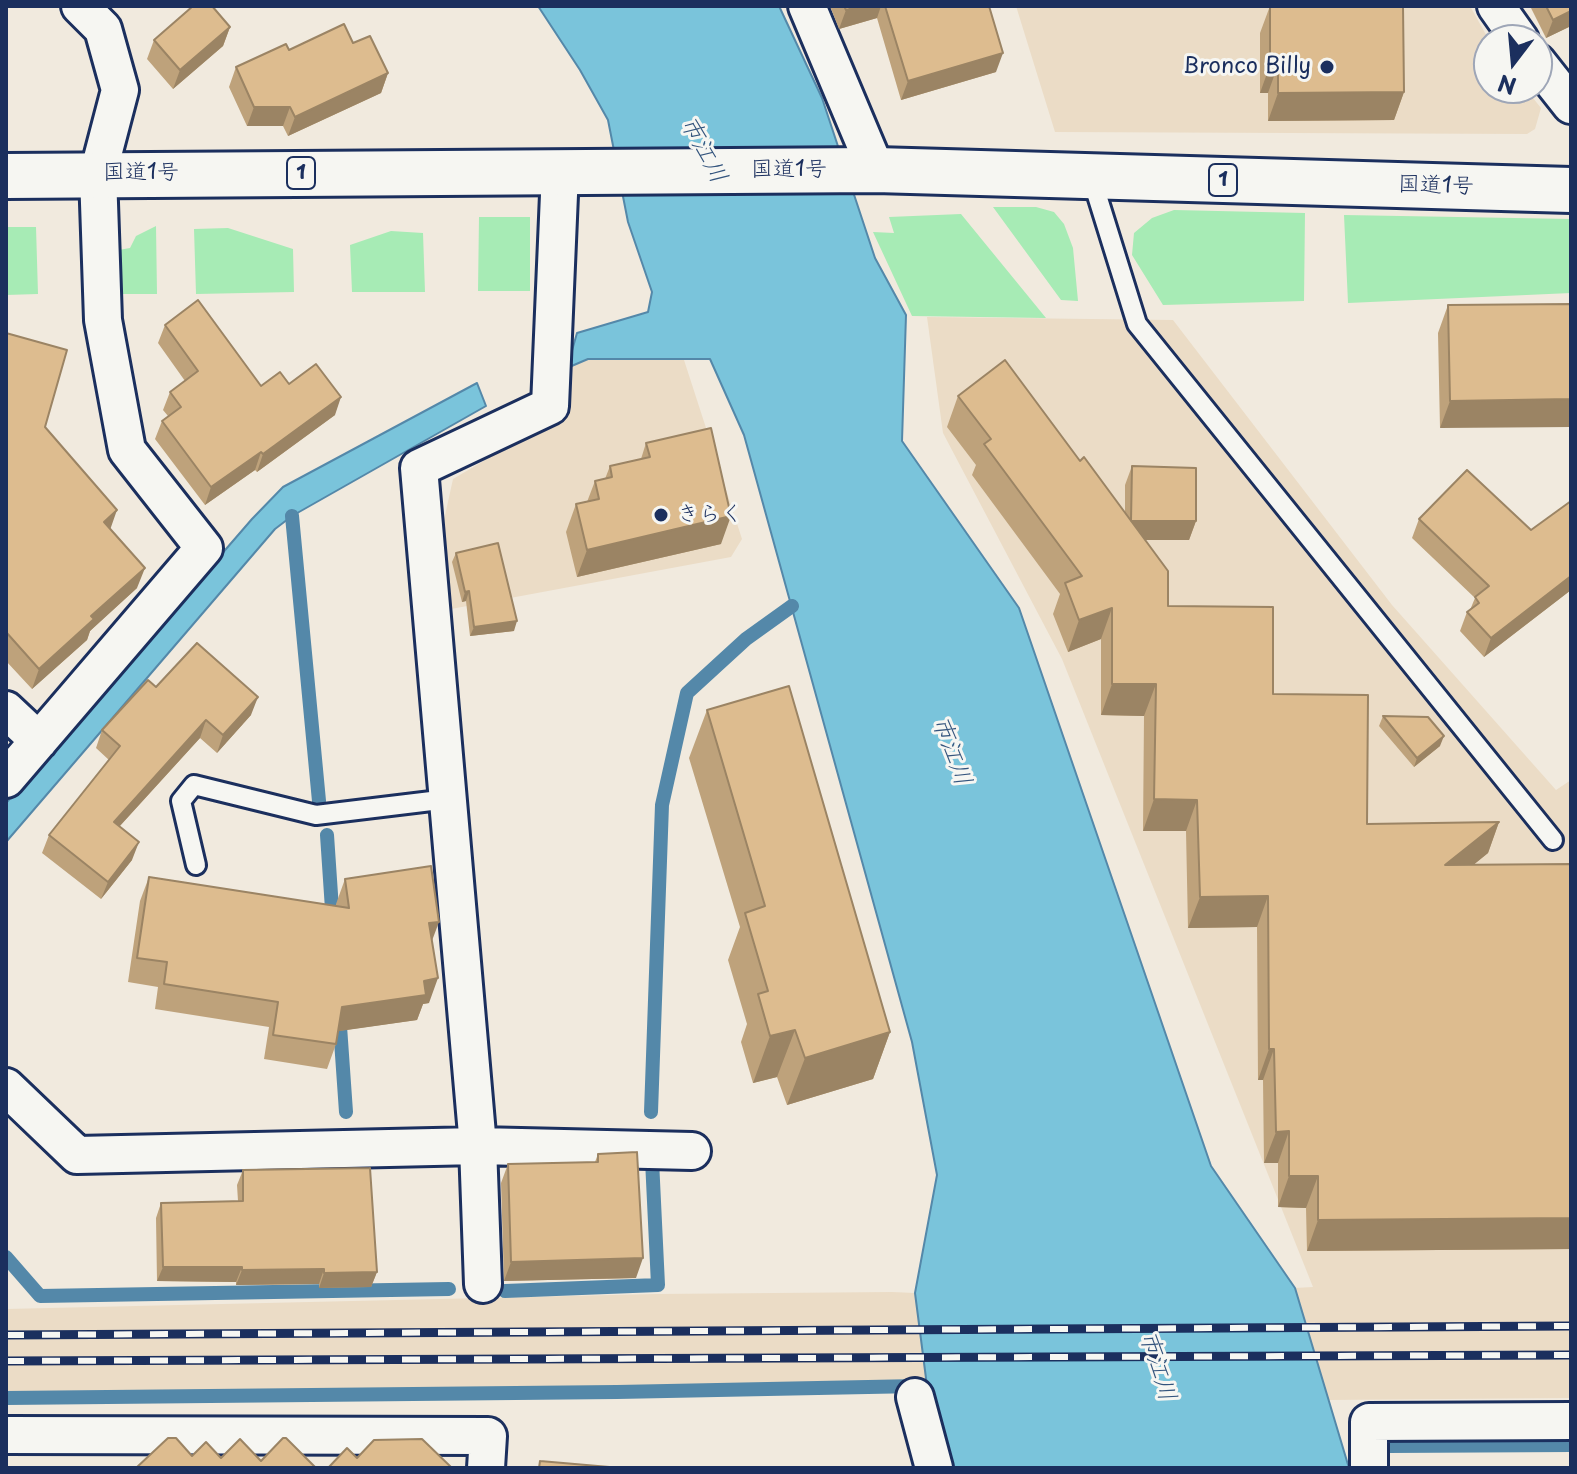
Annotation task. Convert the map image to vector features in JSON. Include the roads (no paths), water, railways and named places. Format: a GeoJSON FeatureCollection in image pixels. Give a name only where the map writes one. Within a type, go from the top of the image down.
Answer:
{"type":"FeatureCollection","features":[{"type":"Feature","properties":{"kind":"highway","name":"国道1号"},"geometry":{"type":"LineString","coordinates":[[6,176],[876,170],[1571,190]]}},
{"type":"Feature","properties":{"kind":"street"},"geometry":{"type":"LineString","coordinates":[[6,779],[204,548],[127,450],[103,320],[98,174],[120,90],[103,29],[80,6]]}},
{"type":"Feature","properties":{"kind":"street"},"geometry":{"type":"LineString","coordinates":[[807,6],[876,170]]}},
{"type":"Feature","properties":{"kind":"street"},"geometry":{"type":"LineString","coordinates":[[1496,6],[1509,24]]}},
{"type":"Feature","properties":{"kind":"street"},"geometry":{"type":"LineString","coordinates":[[1553,82],[1571,105]]}},
{"type":"Feature","properties":{"kind":"street"},"geometry":{"type":"LineString","coordinates":[[483,1284],[478,1146],[419,468],[550,406],[578,170]]}},
{"type":"Feature","properties":{"kind":"street"},"geometry":{"type":"LineString","coordinates":[[6,710],[39,741]]}},
{"type":"Feature","properties":{"kind":"street"},"geometry":{"type":"LineString","coordinates":[[6,1087],[77,1155],[478,1146],[692,1151]]}},
{"type":"Feature","properties":{"kind":"street"},"geometry":{"type":"LineString","coordinates":[[915,1397],[934,1468]]}},
{"type":"Feature","properties":{"kind":"street"},"geometry":{"type":"LineString","coordinates":[[1369,1468],[1369,1422],[1571,1421]]}},
{"type":"Feature","properties":{"kind":"street"},"geometry":{"type":"LineString","coordinates":[[6,1435],[90,1452],[488,1436],[486,1468]]}},
{"type":"Feature","properties":{"kind":"lane"},"geometry":{"type":"LineString","coordinates":[[1091,176],[1137,324],[1553,840]]}},
{"type":"Feature","properties":{"kind":"lane"},"geometry":{"type":"LineString","coordinates":[[196,865],[181,801],[194,785],[316,815],[448,799]]}},
{"type":"Feature","properties":{"kind":"water","name":"市江川"},"geometry":{"type":"Polygon","coordinates":[[[538,6],[779,6],[822,98],[875,258],[906,315],[902,441],[1019,608],[1211,1166],[1295,1288],[1349,1468],[954,1468],[927,1386],[915,1293],[937,1175],[912,1042],[744,435],[710,359],[588,359],[567,368],[577,333],[648,312],[652,292],[628,222],[608,120],[538,6]]]}},
{"type":"Feature","properties":{"kind":"water"},"geometry":{"type":"Polygon","coordinates":[[[477,383],[486,406],[292,516],[275,529],[6,842],[6,803],[283,487],[477,383]]]}},
{"type":"Feature","properties":{"kind":"waterway"},"geometry":{"type":"LineString","coordinates":[[292,516],[319,801]]}},
{"type":"Feature","properties":{"kind":"waterway"},"geometry":{"type":"LineString","coordinates":[[651,1112],[662,805],[687,693],[746,639],[792,606]]}},
{"type":"Feature","properties":{"kind":"waterway"},"geometry":{"type":"LineString","coordinates":[[327,835],[333,924]]}},
{"type":"Feature","properties":{"kind":"waterway"},"geometry":{"type":"LineString","coordinates":[[339,1012],[346,1112]]}},
{"type":"Feature","properties":{"kind":"waterway"},"geometry":{"type":"LineString","coordinates":[[505,1291],[658,1285],[652,1160]]}},
{"type":"Feature","properties":{"kind":"waterway"},"geometry":{"type":"LineString","coordinates":[[6,1257],[40,1296],[449,1289]]}},
{"type":"Feature","properties":{"kind":"waterway"},"geometry":{"type":"LineString","coordinates":[[6,1398],[918,1386]]}},
{"type":"Feature","properties":{"kind":"waterway"},"geometry":{"type":"LineString","coordinates":[[1388,1446],[1571,1445]]}},
{"type":"Feature","properties":{"kind":"railway"},"geometry":{"type":"LineString","coordinates":[[6,1335],[1571,1326]]}},
{"type":"Feature","properties":{"kind":"railway"},"geometry":{"type":"LineString","coordinates":[[6,1361],[1571,1355]]}},
{"type":"Feature","properties":{"kind":"place","name":"Bronco Billy"},"geometry":{"type":"Point","coordinates":[1327,67]}},
{"type":"Feature","properties":{"kind":"place","name":"きらく"},"geometry":{"type":"Point","coordinates":[661,515]}}]}
